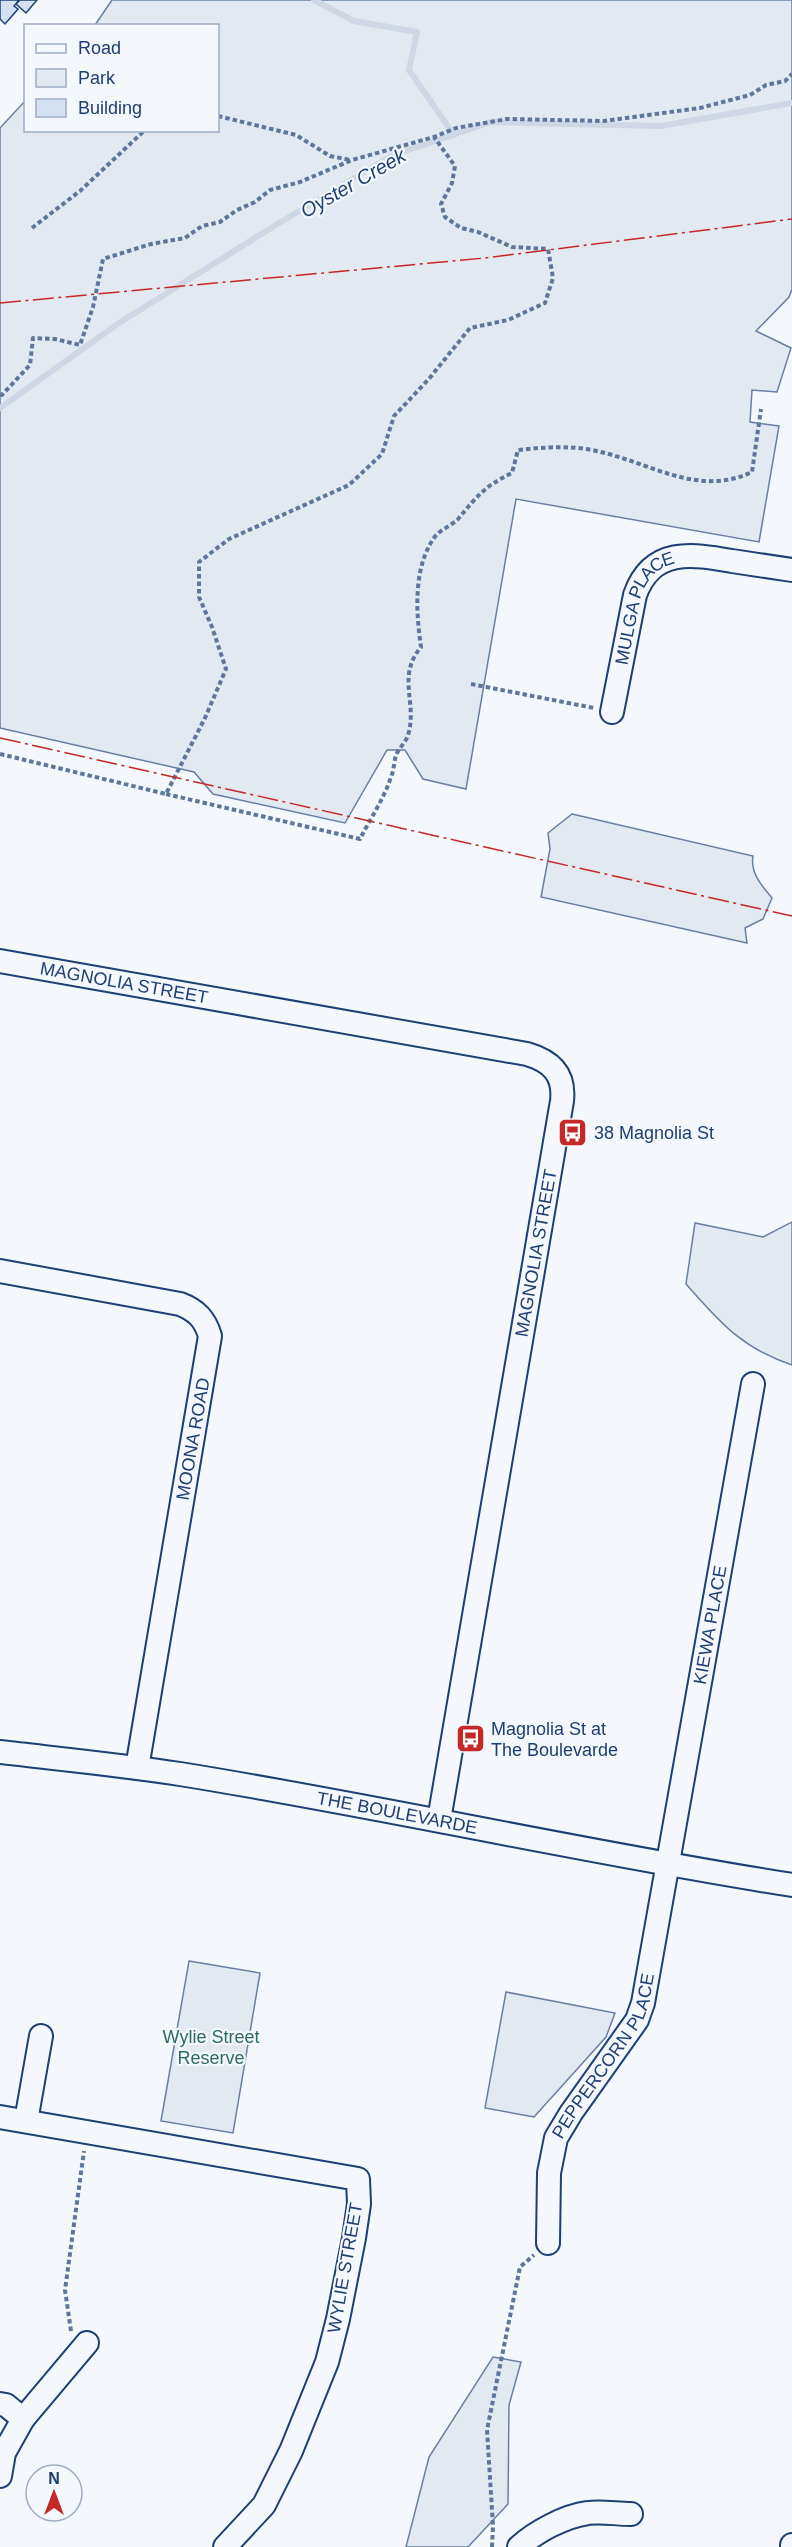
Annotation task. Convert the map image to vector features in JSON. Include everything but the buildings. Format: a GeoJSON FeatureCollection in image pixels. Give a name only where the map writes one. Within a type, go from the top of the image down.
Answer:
{"type":"FeatureCollection","features":[{"type":"Feature","properties":{"kind":"street","name":"MULGA PLACE"},"geometry":{"type":"LineString","coordinates":[[612,712],[635,595],[643,577],[650,570],[673,558],[694,555],[792,570]]}},
{"type":"Feature","properties":{"kind":"street","name":"MAGNOLIA STREET"},"geometry":{"type":"LineString","coordinates":[[0,961],[527,1054],[541,1058],[558,1073],[562,1084],[562,1101],[439,1820]]}},
{"type":"Feature","properties":{"kind":"street","name":"MOONA ROAD"},"geometry":{"type":"LineString","coordinates":[[0,1271],[180,1304],[191,1308],[200,1316],[210,1336],[137,1768]]}},
{"type":"Feature","properties":{"kind":"street","name":"KIEWA PLACE"},"geometry":{"type":"LineString","coordinates":[[668,1865],[753,1384]]}},
{"type":"Feature","properties":{"kind":"street","name":"THE BOULEVARDE"},"geometry":{"type":"LineString","coordinates":[[0,1752],[137,1768],[439,1820],[668,1865],[792,1885]]}},
{"type":"Feature","properties":{"kind":"street","name":"PEPPERCORN PLACE"},"geometry":{"type":"LineString","coordinates":[[548,2243],[549,2173],[556,2138],[637,2020],[643,2003],[668,1865]]}},
{"type":"Feature","properties":{"kind":"street"},"geometry":{"type":"LineString","coordinates":[[26,2121],[41,2036]]}},
{"type":"Feature","properties":{"kind":"street","name":"WYLIE STREET"},"geometry":{"type":"LineString","coordinates":[[0,2117],[358,2179],[359,2204],[354,2238],[327,2362],[291,2451],[264,2505],[225,2547]]}},
{"type":"Feature","properties":{"kind":"street"},"geometry":{"type":"LineString","coordinates":[[0,2476],[4,2453],[22,2419],[81,2349]]}},
{"type":"Feature","properties":{"kind":"street"},"geometry":{"type":"LineString","coordinates":[[0,2404],[6,2405],[22,2419]]}},
{"type":"Feature","properties":{"kind":"street"},"geometry":{"type":"LineString","coordinates":[[519,2547],[544,2530],[570,2518],[588,2513],[631,2514]]}},
{"type":"Feature","properties":{"kind":"path"},"geometry":{"type":"LineString","coordinates":[[0,394],[3,395],[30,365],[33,338],[55,339],[80,345],[93,307],[103,259],[151,244],[185,238],[202,226],[220,222],[237,210],[255,202],[270,190],[300,182],[352,160],[434,137],[456,128],[507,119],[604,121],[700,108],[750,95],[766,85],[785,81],[792,74]]}},
{"type":"Feature","properties":{"kind":"path"},"geometry":{"type":"LineString","coordinates":[[219,116],[296,135],[330,156],[352,160]]}},
{"type":"Feature","properties":{"kind":"path"},"geometry":{"type":"LineString","coordinates":[[32,228],[80,191],[143,132]]}},
{"type":"Feature","properties":{"kind":"path"},"geometry":{"type":"LineString","coordinates":[[166,794],[205,718],[226,669],[199,597],[199,562],[229,539],[349,485],[382,454],[394,416],[428,380],[470,328],[508,320],[545,303],[553,278],[548,249],[512,247],[478,232],[461,228],[445,217],[441,204],[452,183],[455,166],[434,137]]}},
{"type":"Feature","properties":{"kind":"path"},"geometry":{"type":"LineString","coordinates":[[0,754],[360,839],[383,796],[391,777],[396,754],[408,735],[410,709],[407,687],[411,659],[422,647],[417,621],[423,559],[435,536],[458,520],[472,500],[494,482],[512,474],[518,450],[549,446],[599,451],[689,480],[733,481],[752,471],[762,409]]}},
{"type":"Feature","properties":{"kind":"path"},"geometry":{"type":"LineString","coordinates":[[471,684],[612,712]]}},
{"type":"Feature","properties":{"kind":"path"},"geometry":{"type":"LineString","coordinates":[[81,2349],[65,2290],[86,2132]]}},
{"type":"Feature","properties":{"kind":"path"},"geometry":{"type":"LineString","coordinates":[[492,2547],[493,2526],[487,2430],[520,2267],[548,2243]]}},
{"type":"Feature","properties":{"kind":"green space"},"geometry":{"type":"Polygon","coordinates":[[[112,0],[792,0],[792,289],[789,297],[756,331],[791,348],[777,392],[752,390],[750,422],[779,426],[759,542],[516,499],[466,789],[423,779],[405,750],[387,750],[345,823],[213,794],[194,772],[0,728],[0,128],[24,102],[24,132],[219,132],[219,24],[96,24],[112,0]]]}},
{"type":"Feature","properties":{"kind":"green space"},"geometry":{"type":"Polygon","coordinates":[[[572,814],[753,856],[755,874],[772,898],[763,919],[745,928],[747,943],[541,897],[550,849],[548,833],[572,814]]]}},
{"type":"Feature","properties":{"kind":"green space"},"geometry":{"type":"Polygon","coordinates":[[[792,1222],[792,1365],[759,1351],[745,1342],[721,1322],[686,1284],[695,1223],[763,1237],[792,1222]]]}},
{"type":"Feature","properties":{"kind":"green space","name":"Wylie Street Reserve"},"geometry":{"type":"Polygon","coordinates":[[[189,1961],[260,1973],[233,2133],[161,2121],[189,1961]]]}},
{"type":"Feature","properties":{"kind":"green space"},"geometry":{"type":"Polygon","coordinates":[[[506,1992],[615,2013],[606,2037],[534,2117],[485,2108],[506,1992]]]}},
{"type":"Feature","properties":{"kind":"green space"},"geometry":{"type":"Polygon","coordinates":[[[493,2357],[521,2362],[509,2405],[508,2504],[468,2547],[406,2547],[429,2457],[493,2357]]]}},
{"type":"Feature","properties":{"kind":"waterway"},"geometry":{"type":"LineString","coordinates":[[314,0],[354,21],[417,32],[409,70],[454,135]]}},
{"type":"Feature","properties":{"kind":"waterway","name":"Oyster Creek"},"geometry":{"type":"LineString","coordinates":[[0,408],[119,323],[391,156],[491,122],[661,126],[792,103]]}},
{"type":"Feature","properties":{"kind":"power"},"geometry":{"type":"LineString","coordinates":[[0,303],[485,258],[792,219]]}},
{"type":"Feature","properties":{"kind":"power"},"geometry":{"type":"LineString","coordinates":[[0,738],[792,916]]}},
{"type":"Feature","properties":{"kind":"place","name":"38 Magnolia St"},"geometry":{"type":"Point","coordinates":[573,1133]}},
{"type":"Feature","properties":{"kind":"place","name":"Magnolia St at The Boulevarde"},"geometry":{"type":"Point","coordinates":[470,1739]}}]}
